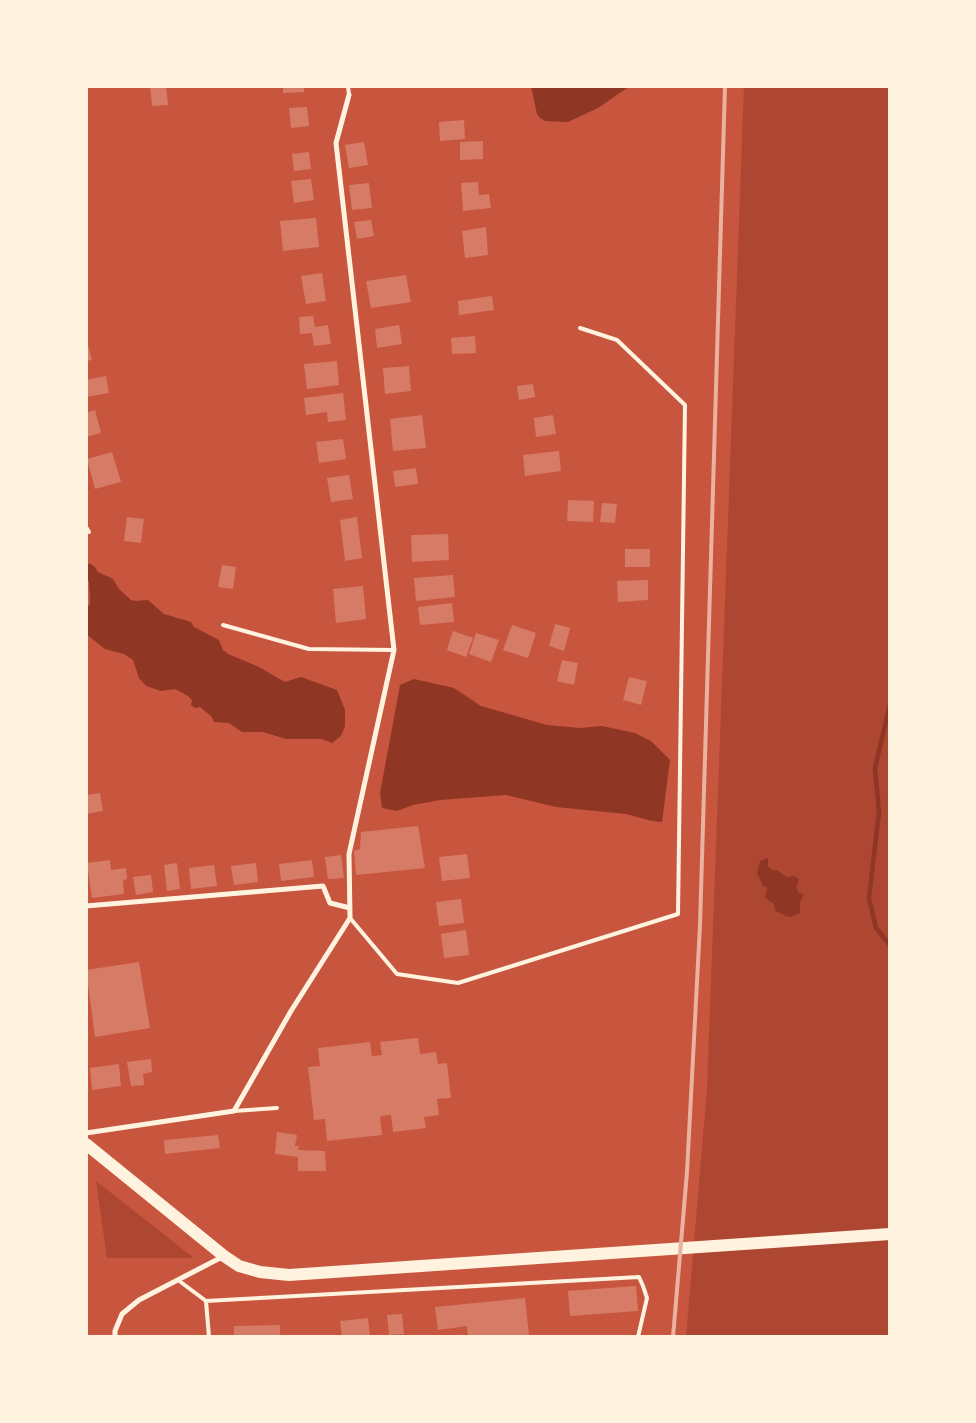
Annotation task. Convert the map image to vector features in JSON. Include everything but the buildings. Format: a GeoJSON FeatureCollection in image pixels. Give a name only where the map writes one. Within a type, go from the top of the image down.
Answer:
{"type":"FeatureCollection","features":[{"type":"Feature","properties":{"kind":"main road"},"geometry":{"type":"LineString","coordinates":[[86,1144],[224,1256],[239,1266],[260,1272],[289,1275],[890,1234]]}},
{"type":"Feature","properties":{"kind":"street"},"geometry":{"type":"LineString","coordinates":[[86,1133],[234,1111],[291,1011],[350,918],[349,854],[394,650],[336,143],[349,95]]}},
{"type":"Feature","properties":{"kind":"street"},"geometry":{"type":"LineString","coordinates":[[86,906],[323,886],[330,902],[350,908]]}},
{"type":"Feature","properties":{"kind":"street"},"geometry":{"type":"LineString","coordinates":[[115,1337],[115,1331],[122,1314],[140,1300],[224,1256]]}},
{"type":"Feature","properties":{"kind":"lane"},"geometry":{"type":"LineString","coordinates":[[348,86],[349,95]]}},
{"type":"Feature","properties":{"kind":"lane"},"geometry":{"type":"LineString","coordinates":[[350,918],[396,974],[458,983],[678,914],[685,404],[617,340],[580,328]]}},
{"type":"Feature","properties":{"kind":"lane"},"geometry":{"type":"LineString","coordinates":[[86,528],[89,532]]}},
{"type":"Feature","properties":{"kind":"lane"},"geometry":{"type":"LineString","coordinates":[[223,624],[309,648],[394,650]]}},
{"type":"Feature","properties":{"kind":"lane"},"geometry":{"type":"LineString","coordinates":[[234,1111],[277,1108]]}},
{"type":"Feature","properties":{"kind":"lane"},"geometry":{"type":"LineString","coordinates":[[178,1280],[206,1301],[638,1276],[646,1298],[638,1337]]}},
{"type":"Feature","properties":{"kind":"lane"},"geometry":{"type":"LineString","coordinates":[[206,1301],[209,1337]]}},
{"type":"Feature","properties":{"kind":"shaded area"},"geometry":{"type":"Polygon","coordinates":[[[531,86],[630,86],[598,108],[568,122],[545,121],[540,118],[537,114],[531,86]]]}},
{"type":"Feature","properties":{"kind":"shaded area"},"geometry":{"type":"Polygon","coordinates":[[[744,86],[890,86],[890,1337],[686,1337],[707,1089],[744,86]]]}},
{"type":"Feature","properties":{"kind":"shaded area"},"geometry":{"type":"Polygon","coordinates":[[[86,563],[91,564],[98,572],[113,579],[119,589],[131,600],[148,600],[164,614],[191,622],[194,627],[219,640],[223,650],[228,654],[259,667],[285,682],[301,677],[337,690],[345,710],[345,726],[341,736],[332,743],[322,739],[286,739],[263,732],[242,732],[229,723],[214,722],[212,717],[200,707],[195,708],[191,705],[192,700],[188,696],[175,689],[161,691],[146,686],[139,678],[133,660],[124,654],[105,649],[86,634],[86,608],[90,604],[90,598],[86,563]]]}},
{"type":"Feature","properties":{"kind":"shaded area"},"geometry":{"type":"Polygon","coordinates":[[[414,679],[454,688],[481,706],[547,725],[580,728],[602,726],[635,733],[651,741],[670,760],[662,822],[626,814],[556,807],[506,795],[440,800],[413,805],[397,811],[382,808],[380,793],[400,685],[414,679]]]}},
{"type":"Feature","properties":{"kind":"shaded area"},"geometry":{"type":"Polygon","coordinates":[[[768,858],[768,866],[772,870],[777,870],[787,877],[794,876],[799,879],[796,888],[799,893],[804,894],[800,902],[800,913],[790,917],[785,916],[775,911],[774,904],[765,898],[767,888],[763,886],[757,873],[760,861],[768,858]]]}},
{"type":"Feature","properties":{"kind":"shaded area"},"geometry":{"type":"Polygon","coordinates":[[[96,1181],[194,1258],[107,1258],[96,1181]]]}},
{"type":"Feature","properties":{"kind":"waterway"},"geometry":{"type":"LineString","coordinates":[[890,704],[875,768],[879,812],[869,898],[876,928],[890,945]]}},
{"type":"Feature","properties":{"kind":"railway"},"geometry":{"type":"LineString","coordinates":[[673,1337],[687,1172],[700,925],[725,86]]}}]}
